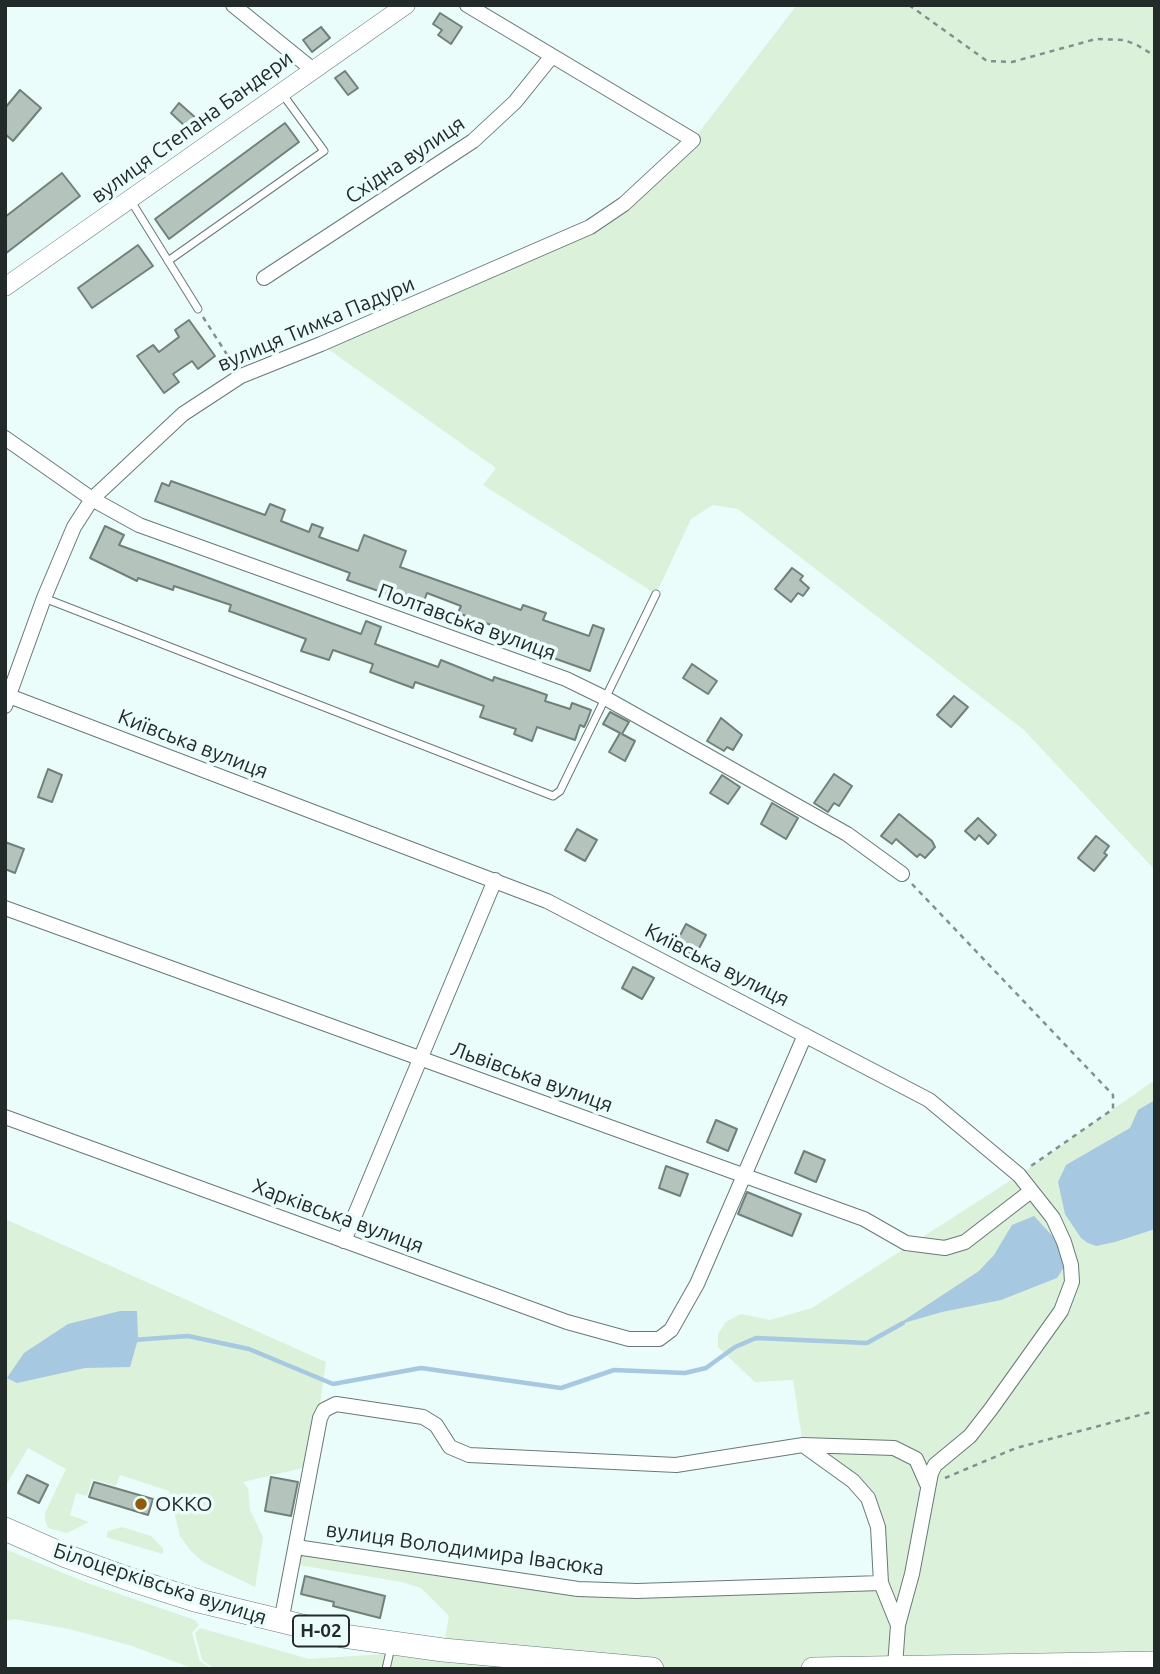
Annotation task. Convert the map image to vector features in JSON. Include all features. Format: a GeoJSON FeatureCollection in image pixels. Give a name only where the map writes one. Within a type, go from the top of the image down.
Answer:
{"type":"FeatureCollection","features":[{"type":"Feature","properties":{"kind":"main road","name":"Білоцерківська вулиця"},"geometry":{"type":"LineString","coordinates":[[5,1529],[66,1556],[126,1578],[281,1622],[392,1643],[652,1669]]}},
{"type":"Feature","properties":{"kind":"main road"},"geometry":{"type":"LineString","coordinates":[[813,1669],[1155,1663]]}},
{"type":"Feature","properties":{"kind":"street"},"geometry":{"type":"LineString","coordinates":[[233,5],[312,69]]}},
{"type":"Feature","properties":{"kind":"street","name":"вулиця Степана Бандери"},"geometry":{"type":"LineString","coordinates":[[5,286],[131,201],[405,5]]}},
{"type":"Feature","properties":{"kind":"street"},"geometry":{"type":"LineString","coordinates":[[467,5],[552,56]]}},
{"type":"Feature","properties":{"kind":"street","name":"вулиця Тимка Падури"},"geometry":{"type":"LineString","coordinates":[[7,701],[66,544],[92,499],[183,414],[241,376],[334,339],[590,227],[624,204],[693,140],[552,56]]}},
{"type":"Feature","properties":{"kind":"street","name":"Східна вулиця"},"geometry":{"type":"LineString","coordinates":[[264,278],[473,141],[514,102],[552,56]]}},
{"type":"Feature","properties":{"kind":"street","name":"Полтавська вулиця"},"geometry":{"type":"LineString","coordinates":[[5,438],[92,499],[160,533],[566,679],[607,699],[847,834],[902,874]]}},
{"type":"Feature","properties":{"kind":"street","name":"Київська вулиця"},"geometry":{"type":"LineString","coordinates":[[7,701],[547,901],[929,1100],[1019,1175],[1053,1218],[1065,1242],[1072,1265],[1068,1296],[1054,1322],[970,1436],[935,1465],[927,1491]]}},
{"type":"Feature","properties":{"kind":"street"},"geometry":{"type":"LineString","coordinates":[[344,1241],[495,880]]}},
{"type":"Feature","properties":{"kind":"street","name":"Львівська вулиця"},"geometry":{"type":"LineString","coordinates":[[5,908],[744,1174],[864,1219],[906,1243],[920,1247],[945,1248],[965,1242],[1031,1191]]}},
{"type":"Feature","properties":{"kind":"street"},"geometry":{"type":"LineString","coordinates":[[744,1174],[805,1035]]}},
{"type":"Feature","properties":{"kind":"street","name":"Харківська вулиця"},"geometry":{"type":"LineString","coordinates":[[5,1117],[567,1322],[629,1339],[659,1339],[671,1330],[682,1314],[744,1174]]}},
{"type":"Feature","properties":{"kind":"street"},"geometry":{"type":"LineString","coordinates":[[281,1622],[320,1418],[324,1410],[336,1404],[423,1416],[436,1425],[450,1447],[469,1455],[676,1465],[803,1444],[894,1448],[916,1460],[927,1491],[898,1625],[895,1666]]}},
{"type":"Feature","properties":{"kind":"street"},"geometry":{"type":"LineString","coordinates":[[803,1444],[853,1481],[868,1498],[878,1527],[881,1583],[898,1625]]}},
{"type":"Feature","properties":{"kind":"street","name":"вулиця Володимира Івасюка"},"geometry":{"type":"LineString","coordinates":[[296,1547],[578,1589],[637,1591],[881,1583]]}},
{"type":"Feature","properties":{"kind":"lane"},"geometry":{"type":"LineString","coordinates":[[168,261],[324,151],[280,92]]}},
{"type":"Feature","properties":{"kind":"lane"},"geometry":{"type":"LineString","coordinates":[[131,201],[198,309]]}},
{"type":"Feature","properties":{"kind":"lane"},"geometry":{"type":"LineString","coordinates":[[44,598],[553,796],[561,791],[656,594]]}},
{"type":"Feature","properties":{"kind":"lane"},"geometry":{"type":"LineString","coordinates":[[386,1669],[392,1643]]}},
{"type":"Feature","properties":{"kind":"path"},"geometry":{"type":"LineString","coordinates":[[909,5],[987,61],[1012,62],[1096,40],[1124,40],[1138,44],[1155,56]]}},
{"type":"Feature","properties":{"kind":"path"},"geometry":{"type":"LineString","coordinates":[[198,309],[241,376]]}},
{"type":"Feature","properties":{"kind":"path"},"geometry":{"type":"LineString","coordinates":[[902,874],[1113,1095],[1114,1109],[1019,1175]]}},
{"type":"Feature","properties":{"kind":"path"},"geometry":{"type":"LineString","coordinates":[[927,1491],[977,1462],[1016,1448],[1155,1411]]}},
{"type":"Feature","properties":{"kind":"green space"},"geometry":{"type":"Polygon","coordinates":[[[797,5],[1155,5],[1155,870],[1024,730],[738,509],[713,505],[691,519],[656,594],[483,485],[496,468],[321,344],[590,227],[693,140],[797,5]]]}},
{"type":"Feature","properties":{"kind":"green space"},"geometry":{"type":"Polygon","coordinates":[[[1155,1080],[1155,1669],[215,1669],[202,1660],[195,1633],[200,1628],[309,1659],[443,1650],[449,1616],[421,1588],[402,1582],[292,1564],[296,1547],[551,1586],[881,1583],[868,1498],[803,1445],[793,1380],[755,1382],[718,1347],[718,1334],[726,1322],[741,1314],[770,1320],[812,1308],[1019,1175],[1155,1080]]]}},
{"type":"Feature","properties":{"kind":"green space"},"geometry":{"type":"Polygon","coordinates":[[[5,1219],[326,1362],[311,1466],[243,1482],[248,1488],[250,1510],[263,1537],[255,1587],[203,1562],[191,1551],[180,1536],[169,1491],[120,1475],[116,1486],[92,1479],[87,1496],[76,1493],[70,1515],[89,1522],[67,1533],[48,1528],[45,1520],[45,1513],[66,1469],[28,1448],[5,1487],[5,1219]]]}},
{"type":"Feature","properties":{"kind":"green space"},"geometry":{"type":"Polygon","coordinates":[[[122,1527],[151,1536],[163,1548],[163,1554],[106,1537],[108,1531],[122,1527]]]}},
{"type":"Feature","properties":{"kind":"green space"},"geometry":{"type":"Polygon","coordinates":[[[5,1549],[90,1584],[195,1620],[199,1625],[192,1633],[200,1661],[212,1669],[195,1669],[129,1645],[69,1629],[14,1619],[5,1621],[5,1549]]]}},
{"type":"Feature","properties":{"kind":"water"},"geometry":{"type":"Polygon","coordinates":[[[1155,1100],[1155,1229],[1096,1246],[1088,1243],[1081,1238],[1065,1214],[1058,1182],[1066,1165],[1130,1128],[1138,1110],[1155,1100]]]}},
{"type":"Feature","properties":{"kind":"water"},"geometry":{"type":"Polygon","coordinates":[[[1034,1216],[1058,1242],[1064,1267],[1057,1278],[1001,1300],[942,1312],[897,1325],[979,1271],[994,1255],[1012,1225],[1034,1216]]]}},
{"type":"Feature","properties":{"kind":"water"},"geometry":{"type":"Polygon","coordinates":[[[120,1311],[137,1311],[138,1339],[130,1367],[85,1368],[17,1383],[7,1378],[24,1353],[68,1324],[120,1311]]]}},
{"type":"Feature","properties":{"kind":"building"},"geometry":{"type":"Polygon","coordinates":[[[440,13],[462,27],[451,44],[438,35],[442,30],[433,24],[440,13]]]}},
{"type":"Feature","properties":{"kind":"building"},"geometry":{"type":"Polygon","coordinates":[[[321,27],[330,38],[312,52],[303,40],[321,27]]]}},
{"type":"Feature","properties":{"kind":"building"},"geometry":{"type":"Polygon","coordinates":[[[345,71],[358,88],[348,95],[335,78],[345,71]]]}},
{"type":"Feature","properties":{"kind":"building"},"geometry":{"type":"Polygon","coordinates":[[[20,90],[41,108],[13,141],[5,134],[5,108],[20,90]]]}},
{"type":"Feature","properties":{"kind":"building"},"geometry":{"type":"Polygon","coordinates":[[[179,103],[197,119],[188,129],[171,113],[179,103]]]}},
{"type":"Feature","properties":{"kind":"building"},"geometry":{"type":"Polygon","coordinates":[[[285,123],[299,142],[169,239],[155,219],[285,123]]]}},
{"type":"Feature","properties":{"kind":"building"},"geometry":{"type":"Polygon","coordinates":[[[62,173],[80,196],[5,254],[5,217],[62,173]]]}},
{"type":"Feature","properties":{"kind":"building"},"geometry":{"type":"Polygon","coordinates":[[[138,245],[153,266],[92,308],[78,288],[138,245]]]}},
{"type":"Feature","properties":{"kind":"building"},"geometry":{"type":"Polygon","coordinates":[[[189,320],[215,356],[198,369],[192,361],[173,374],[179,382],[164,393],[137,356],[153,345],[159,352],[179,337],[175,330],[189,320]]]}},
{"type":"Feature","properties":{"kind":"building"},"geometry":{"type":"Polygon","coordinates":[[[171,481],[265,515],[270,504],[285,510],[281,521],[309,532],[312,524],[323,528],[319,537],[358,551],[364,535],[406,551],[400,567],[521,610],[523,605],[546,613],[543,620],[589,636],[593,625],[604,629],[590,671],[545,655],[547,649],[512,637],[513,633],[458,613],[461,606],[427,593],[424,601],[392,590],[390,595],[347,580],[350,573],[155,501],[162,483],[169,486],[171,481]]]}},
{"type":"Feature","properties":{"kind":"building"},"geometry":{"type":"Polygon","coordinates":[[[105,526],[124,535],[119,545],[361,634],[366,621],[381,627],[375,644],[438,667],[441,660],[493,681],[494,677],[547,695],[545,701],[570,709],[572,703],[591,710],[587,721],[584,727],[580,725],[575,740],[537,727],[532,741],[514,734],[516,729],[480,717],[484,706],[415,682],[413,688],[370,672],[373,664],[333,650],[329,660],[301,651],[306,639],[229,611],[231,605],[174,586],[173,590],[138,578],[137,581],[90,558],[105,526]]]}},
{"type":"Feature","properties":{"kind":"building"},"geometry":{"type":"Polygon","coordinates":[[[792,568],[803,576],[800,580],[809,588],[803,596],[798,593],[791,602],[775,589],[792,568]]]}},
{"type":"Feature","properties":{"kind":"building"},"geometry":{"type":"Polygon","coordinates":[[[692,664],[717,681],[708,694],[683,678],[692,664]]]}},
{"type":"Feature","properties":{"kind":"building"},"geometry":{"type":"Polygon","coordinates":[[[954,696],[968,707],[951,727],[937,715],[954,696]]]}},
{"type":"Feature","properties":{"kind":"building"},"geometry":{"type":"Polygon","coordinates":[[[610,712],[629,722],[622,734],[635,741],[625,761],[609,752],[620,733],[603,724],[610,712]]]}},
{"type":"Feature","properties":{"kind":"building"},"geometry":{"type":"Polygon","coordinates":[[[721,718],[742,735],[733,750],[727,747],[724,751],[707,741],[721,718]]]}},
{"type":"Feature","properties":{"kind":"building"},"geometry":{"type":"Polygon","coordinates":[[[48,769],[62,775],[52,802],[38,797],[48,769]]]}},
{"type":"Feature","properties":{"kind":"building"},"geometry":{"type":"Polygon","coordinates":[[[834,774],[852,786],[839,806],[834,803],[828,812],[814,803],[834,774]]]}},
{"type":"Feature","properties":{"kind":"building"},"geometry":{"type":"Polygon","coordinates":[[[722,775],[740,787],[728,804],[710,793],[722,775]]]}},
{"type":"Feature","properties":{"kind":"building"},"geometry":{"type":"Polygon","coordinates":[[[772,803],[798,818],[786,839],[761,824],[772,803]]]}},
{"type":"Feature","properties":{"kind":"building"},"geometry":{"type":"Polygon","coordinates":[[[899,814],[932,841],[935,847],[925,858],[920,854],[917,857],[896,839],[892,844],[881,836],[899,814]]]}},
{"type":"Feature","properties":{"kind":"building"},"geometry":{"type":"Polygon","coordinates":[[[978,818],[996,835],[988,844],[979,835],[975,840],[965,831],[978,818]]]}},
{"type":"Feature","properties":{"kind":"building"},"geometry":{"type":"Polygon","coordinates":[[[577,829],[597,840],[585,861],[565,850],[577,829]]]}},
{"type":"Feature","properties":{"kind":"building"},"geometry":{"type":"Polygon","coordinates":[[[1096,836],[1109,846],[1104,853],[1107,855],[1094,871],[1078,858],[1096,836]]]}},
{"type":"Feature","properties":{"kind":"building"},"geometry":{"type":"Polygon","coordinates":[[[5,842],[24,849],[15,873],[5,869],[5,842]]]}},
{"type":"Feature","properties":{"kind":"building"},"geometry":{"type":"Polygon","coordinates":[[[686,924],[706,935],[695,956],[675,945],[686,924]]]}},
{"type":"Feature","properties":{"kind":"building"},"geometry":{"type":"Polygon","coordinates":[[[633,967],[654,978],[642,999],[622,988],[633,967]]]}},
{"type":"Feature","properties":{"kind":"building"},"geometry":{"type":"Polygon","coordinates":[[[716,1120],[737,1129],[728,1151],[707,1142],[716,1120]]]}},
{"type":"Feature","properties":{"kind":"building"},"geometry":{"type":"Polygon","coordinates":[[[804,1151],[825,1160],[816,1182],[795,1173],[804,1151]]]}},
{"type":"Feature","properties":{"kind":"building"},"geometry":{"type":"Polygon","coordinates":[[[666,1166],[688,1174],[680,1196],[659,1188],[666,1166]]]}},
{"type":"Feature","properties":{"kind":"building"},"geometry":{"type":"Polygon","coordinates":[[[747,1192],[801,1214],[792,1236],[738,1214],[747,1192]]]}},
{"type":"Feature","properties":{"kind":"building"},"geometry":{"type":"Polygon","coordinates":[[[27,1475],[48,1485],[39,1503],[18,1493],[27,1475]]]}},
{"type":"Feature","properties":{"kind":"building"},"geometry":{"type":"Polygon","coordinates":[[[271,1477],[298,1482],[291,1516],[265,1511],[271,1477]]]}},
{"type":"Feature","properties":{"kind":"building"},"geometry":{"type":"Polygon","coordinates":[[[94,1482],[153,1499],[148,1515],[89,1497],[94,1482]]]}},
{"type":"Feature","properties":{"kind":"building"},"geometry":{"type":"Polygon","coordinates":[[[305,1576],[385,1596],[380,1618],[333,1606],[334,1602],[301,1594],[305,1576]]]}},
{"type":"Feature","properties":{"kind":"waterway"},"geometry":{"type":"LineString","coordinates":[[133,1340],[188,1336],[249,1349],[333,1384],[421,1368],[561,1388],[614,1370],[685,1373],[706,1368],[735,1347],[756,1338],[867,1343],[903,1323]]}},
{"type":"Feature","properties":{"kind":"place","name":"ОККО"},"geometry":{"type":"Point","coordinates":[141,1504]}}]}
